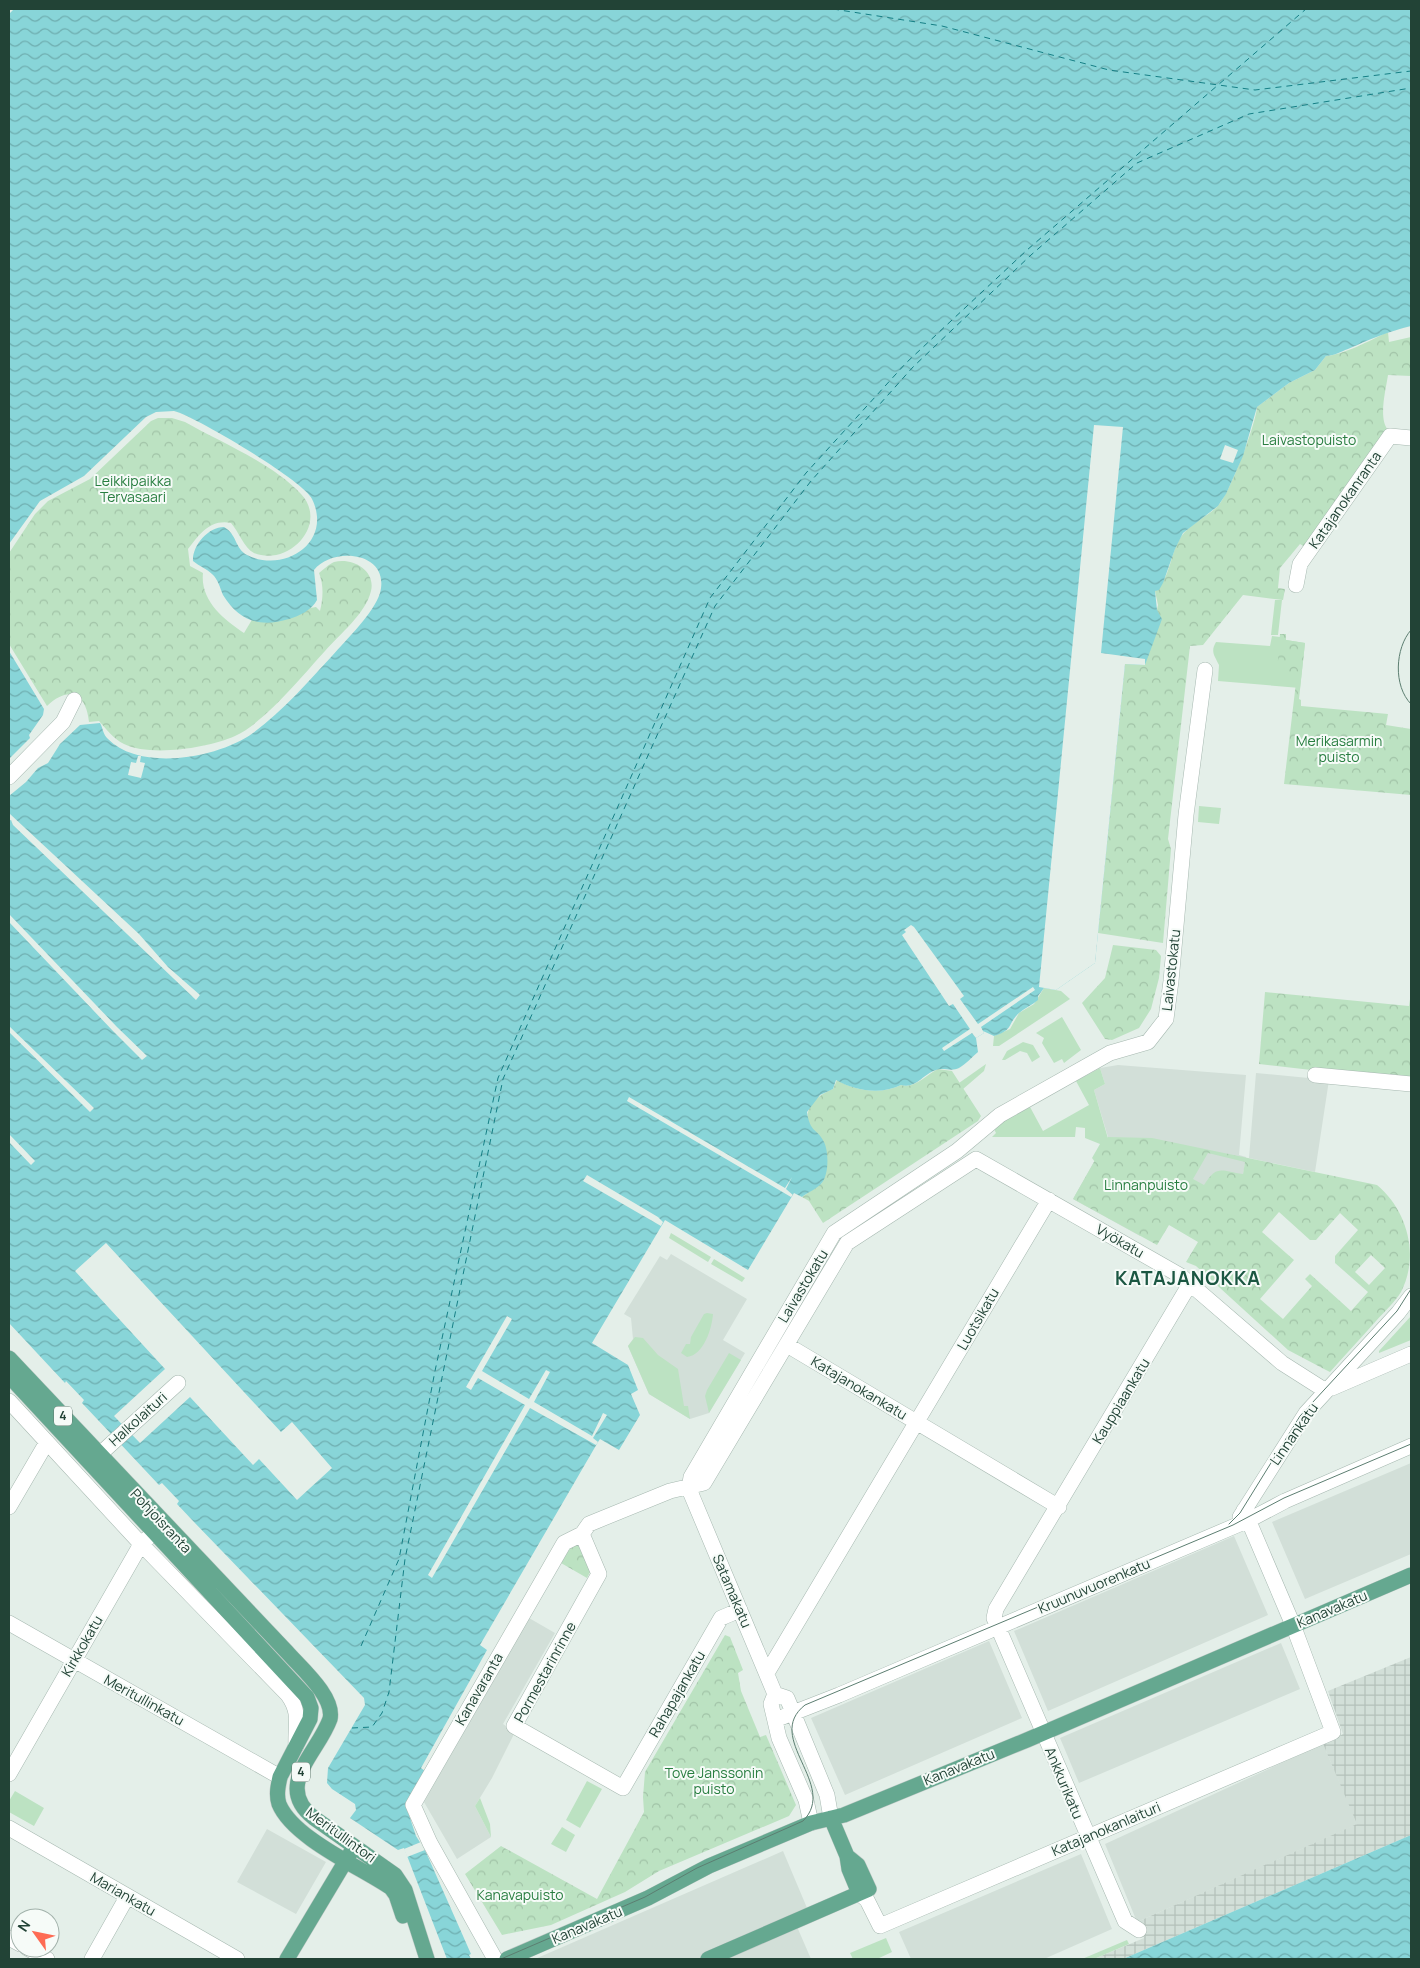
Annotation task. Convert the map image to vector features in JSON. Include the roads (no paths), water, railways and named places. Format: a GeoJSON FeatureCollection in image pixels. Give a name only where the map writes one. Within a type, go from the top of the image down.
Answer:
{"type":"FeatureCollection","features":[{"type":"Feature","properties":{"kind":"main road","name":"Pohjoisranta"},"geometry":{"type":"LineString","coordinates":[[9,1358],[100,1455],[159,1527]]}},
{"type":"Feature","properties":{"kind":"main road","name":"Pohjoisranta"},"geometry":{"type":"LineString","coordinates":[[9,1376],[159,1527],[310,1688]]}},
{"type":"Feature","properties":{"kind":"main road","name":"Kanavakatu"},"geometry":{"type":"LineString","coordinates":[[508,1959],[648,1898],[709,1866],[811,1823],[844,1815],[1043,1733],[1411,1575]]}},
{"type":"Feature","properties":{"kind":"main road","name":"Meritullintori"},"geometry":{"type":"LineString","coordinates":[[310,1688],[312,1713],[308,1725],[280,1777],[278,1798],[287,1817],[296,1827],[391,1888],[413,1932]]}},
{"type":"Feature","properties":{"kind":"main road","name":"Meritullintori"},"geometry":{"type":"LineString","coordinates":[[310,1688],[330,1704],[331,1714],[328,1724],[299,1776],[296,1787],[298,1799],[308,1814],[396,1875],[405,1890],[413,1932]]}},
{"type":"Feature","properties":{"kind":"main road","name":"Satamakatu"},"geometry":{"type":"LineString","coordinates":[[831,1818],[847,1856],[849,1869],[865,1894]]}},
{"type":"Feature","properties":{"kind":"main road"},"geometry":{"type":"LineString","coordinates":[[286,1959],[355,1846]]}},
{"type":"Feature","properties":{"kind":"main road"},"geometry":{"type":"LineString","coordinates":[[708,1959],[865,1894]]}},
{"type":"Feature","properties":{"kind":"main road"},"geometry":{"type":"LineString","coordinates":[[413,1932],[417,1959]]}},
{"type":"Feature","properties":{"kind":"main road","name":"4"},"geometry":{"type":"LineString","coordinates":[[413,1932],[427,1959]]}},
{"type":"Feature","properties":{"kind":"street","name":"Katajanokanranta"},"geometry":{"type":"LineString","coordinates":[[1296,584],[1300,564],[1390,436],[1411,438]]}},
{"type":"Feature","properties":{"kind":"street","name":"Laivastokatu"},"geometry":{"type":"LineString","coordinates":[[689,1488],[694,1471],[834,1233],[956,1151],[1000,1115],[1110,1053],[1148,1042],[1166,1020],[1186,815],[1190,798],[1205,670]]}},
{"type":"Feature","properties":{"kind":"street"},"geometry":{"type":"LineString","coordinates":[[9,777],[63,722],[74,700]]}},
{"type":"Feature","properties":{"kind":"street"},"geometry":{"type":"LineString","coordinates":[[1315,1075],[1411,1084]]}},
{"type":"Feature","properties":{"kind":"street","name":"Laivastokatu"},"geometry":{"type":"LineString","coordinates":[[689,1488],[704,1484],[847,1243],[976,1159]]}},
{"type":"Feature","properties":{"kind":"street","name":"Vyökatu"},"geometry":{"type":"LineString","coordinates":[[976,1159],[1191,1282],[1282,1363],[1326,1391]]}},
{"type":"Feature","properties":{"kind":"street","name":"Luotsikatu"},"geometry":{"type":"LineString","coordinates":[[767,1673],[1049,1200]]}},
{"type":"Feature","properties":{"kind":"street","name":"Kauppiaankatu"},"geometry":{"type":"LineString","coordinates":[[998,1628],[994,1618],[998,1606],[1191,1282]]}},
{"type":"Feature","properties":{"kind":"street"},"geometry":{"type":"LineString","coordinates":[[1326,1391],[1398,1314],[1411,1296]]}},
{"type":"Feature","properties":{"kind":"street","name":"Katajanokankatu"},"geometry":{"type":"LineString","coordinates":[[787,1345],[1043,1497],[1055,1513]]}},
{"type":"Feature","properties":{"kind":"street","name":"Linnankatu"},"geometry":{"type":"LineString","coordinates":[[1247,1515],[1294,1430],[1326,1391],[1411,1354]]}},
{"type":"Feature","properties":{"kind":"street","name":"Halkolaituri"},"geometry":{"type":"LineString","coordinates":[[100,1455],[178,1383]]}},
{"type":"Feature","properties":{"kind":"street","name":"Pohjoisranta"},"geometry":{"type":"LineString","coordinates":[[9,1401],[142,1544],[288,1695],[297,1710],[297,1719]]}},
{"type":"Feature","properties":{"kind":"street"},"geometry":{"type":"LineString","coordinates":[[9,1507],[47,1442]]}},
{"type":"Feature","properties":{"kind":"street","name":"Kruunuvuorenkatu"},"geometry":{"type":"LineString","coordinates":[[775,1720],[998,1628],[1228,1529],[1247,1515],[1411,1446]]}},
{"type":"Feature","properties":{"kind":"street","name":"Kanavaranta"},"geometry":{"type":"LineString","coordinates":[[495,1959],[430,1843],[413,1805],[564,1543],[582,1534],[589,1524],[670,1491],[689,1488]]}},
{"type":"Feature","properties":{"kind":"street","name":"Satamakatu"},"geometry":{"type":"LineString","coordinates":[[689,1488],[776,1694],[787,1698],[827,1795],[831,1818]]}},
{"type":"Feature","properties":{"kind":"street"},"geometry":{"type":"LineString","coordinates":[[1247,1515],[1293,1625]]}},
{"type":"Feature","properties":{"kind":"street","name":"Kirkkokatu"},"geometry":{"type":"LineString","coordinates":[[9,1774],[142,1544],[159,1527]]}},
{"type":"Feature","properties":{"kind":"street","name":"Pormestarinrinne"},"geometry":{"type":"LineString","coordinates":[[582,1534],[600,1574],[514,1726],[622,1788]]}},
{"type":"Feature","properties":{"kind":"street","name":"Rahapajankatu"},"geometry":{"type":"LineString","coordinates":[[622,1788],[721,1618],[740,1610]]}},
{"type":"Feature","properties":{"kind":"street","name":"Meritullinkatu"},"geometry":{"type":"LineString","coordinates":[[9,1623],[280,1777]]}},
{"type":"Feature","properties":{"kind":"street","name":"Katajanokanlaituri"},"geometry":{"type":"LineString","coordinates":[[865,1894],[880,1926],[1333,1732],[1293,1625]]}},
{"type":"Feature","properties":{"kind":"street","name":"Ankkurikatu"},"geometry":{"type":"LineString","coordinates":[[998,1628],[1124,1921],[1139,1930]]}},
{"type":"Feature","properties":{"kind":"street","name":"Satamakatu"},"geometry":{"type":"LineString","coordinates":[[776,1694],[771,1704],[779,1738],[806,1800],[811,1823]]}},
{"type":"Feature","properties":{"kind":"street","name":"Meritullintori"},"geometry":{"type":"LineString","coordinates":[[296,1746],[295,1727],[297,1719]]}},
{"type":"Feature","properties":{"kind":"street","name":"Mariankatu"},"geometry":{"type":"LineString","coordinates":[[9,1828],[237,1959]]}},
{"type":"Feature","properties":{"kind":"street"},"geometry":{"type":"LineString","coordinates":[[92,1959],[128,1897]]}},
{"type":"Feature","properties":{"kind":"water"},"geometry":{"type":"Polygon","coordinates":[[[14,9],[1411,9],[1411,326],[1395,330],[1326,356],[1315,370],[1289,383],[1257,407],[1243,456],[1226,494],[1218,506],[1183,533],[1175,549],[1163,583],[1159,590],[1155,591],[1157,610],[1162,619],[1145,665],[1125,664],[1095,963],[1056,990],[1044,988],[1038,996],[1038,1000],[1019,1013],[1005,1031],[994,1036],[983,1031],[984,1033],[976,1038],[978,1052],[959,1068],[936,1070],[911,1085],[901,1085],[877,1091],[851,1087],[836,1080],[833,1089],[820,1095],[807,1112],[810,1124],[826,1146],[827,1164],[824,1180],[819,1186],[802,1197],[794,1193],[748,1270],[665,1220],[592,1343],[628,1365],[638,1390],[631,1394],[640,1415],[619,1450],[600,1439],[598,1442],[480,1645],[487,1650],[421,1768],[425,1771],[406,1806],[416,1836],[425,1850],[471,1954],[469,1955],[471,1959],[447,1959],[404,1848],[398,1850],[350,1818],[356,1810],[355,1804],[332,1789],[327,1783],[328,1768],[365,1705],[364,1698],[194,1522],[177,1504],[179,1501],[162,1483],[159,1485],[82,1403],[84,1400],[66,1381],[65,1383],[9,1323],[9,796],[26,782],[38,768],[48,763],[60,744],[80,725],[100,723],[106,737],[122,749],[139,756],[180,758],[201,755],[238,742],[253,733],[285,706],[352,634],[377,601],[380,593],[381,579],[377,568],[369,561],[358,557],[346,556],[333,558],[322,562],[314,570],[317,600],[309,610],[289,619],[269,623],[251,620],[236,611],[223,595],[214,576],[193,561],[195,549],[202,538],[212,530],[224,527],[231,533],[240,549],[247,555],[262,560],[276,560],[290,557],[302,550],[311,541],[316,529],[317,515],[312,499],[305,490],[290,478],[225,436],[186,415],[174,411],[156,412],[146,417],[84,476],[40,501],[9,544],[9,14],[14,9]]]}},
{"type":"Feature","properties":{"kind":"water"},"geometry":{"type":"Polygon","coordinates":[[[9,651],[44,709],[43,715],[29,735],[30,738],[9,759],[9,651]]]}},
{"type":"Feature","properties":{"kind":"water"},"geometry":{"type":"Polygon","coordinates":[[[1411,1835],[1411,1959],[1123,1959],[1411,1835]]]}},
{"type":"Feature","properties":{"kind":"tram line"},"geometry":{"type":"LineString","coordinates":[[1411,630],[1402,647],[1398,667],[1401,687],[1411,704]]}},
{"type":"Feature","properties":{"kind":"tram line"},"geometry":{"type":"LineString","coordinates":[[1229,1524],[1240,1513],[1300,1416],[1397,1311],[1411,1289]]}},
{"type":"Feature","properties":{"kind":"tram line"},"geometry":{"type":"LineString","coordinates":[[501,1959],[645,1897],[697,1868],[803,1821],[812,1807],[813,1792],[795,1747],[792,1732],[794,1718],[805,1705],[1233,1525],[1284,1498],[1411,1444]]}},
{"type":"Feature","properties":{"kind":"district","name":"KATAJANOKKA"},"geometry":{"type":"Point","coordinates":[1188,1278]}},
{"type":"Feature","properties":{"kind":"park label","name":"Laivastopuisto"},"geometry":{"type":"Point","coordinates":[1309,440]}},
{"type":"Feature","properties":{"kind":"park label","name":"Leikkipaikka Tervasaari"},"geometry":{"type":"Point","coordinates":[133,490]}},
{"type":"Feature","properties":{"kind":"park label","name":"Merikasarmin puisto"},"geometry":{"type":"Point","coordinates":[1339,750]}},
{"type":"Feature","properties":{"kind":"park label","name":"Linnanpuisto"},"geometry":{"type":"Point","coordinates":[1146,1185]}},
{"type":"Feature","properties":{"kind":"park label","name":"Tove Janssonin puisto"},"geometry":{"type":"Point","coordinates":[714,1782]}},
{"type":"Feature","properties":{"kind":"park label","name":"Kanavapuisto"},"geometry":{"type":"Point","coordinates":[520,1895]}}]}
